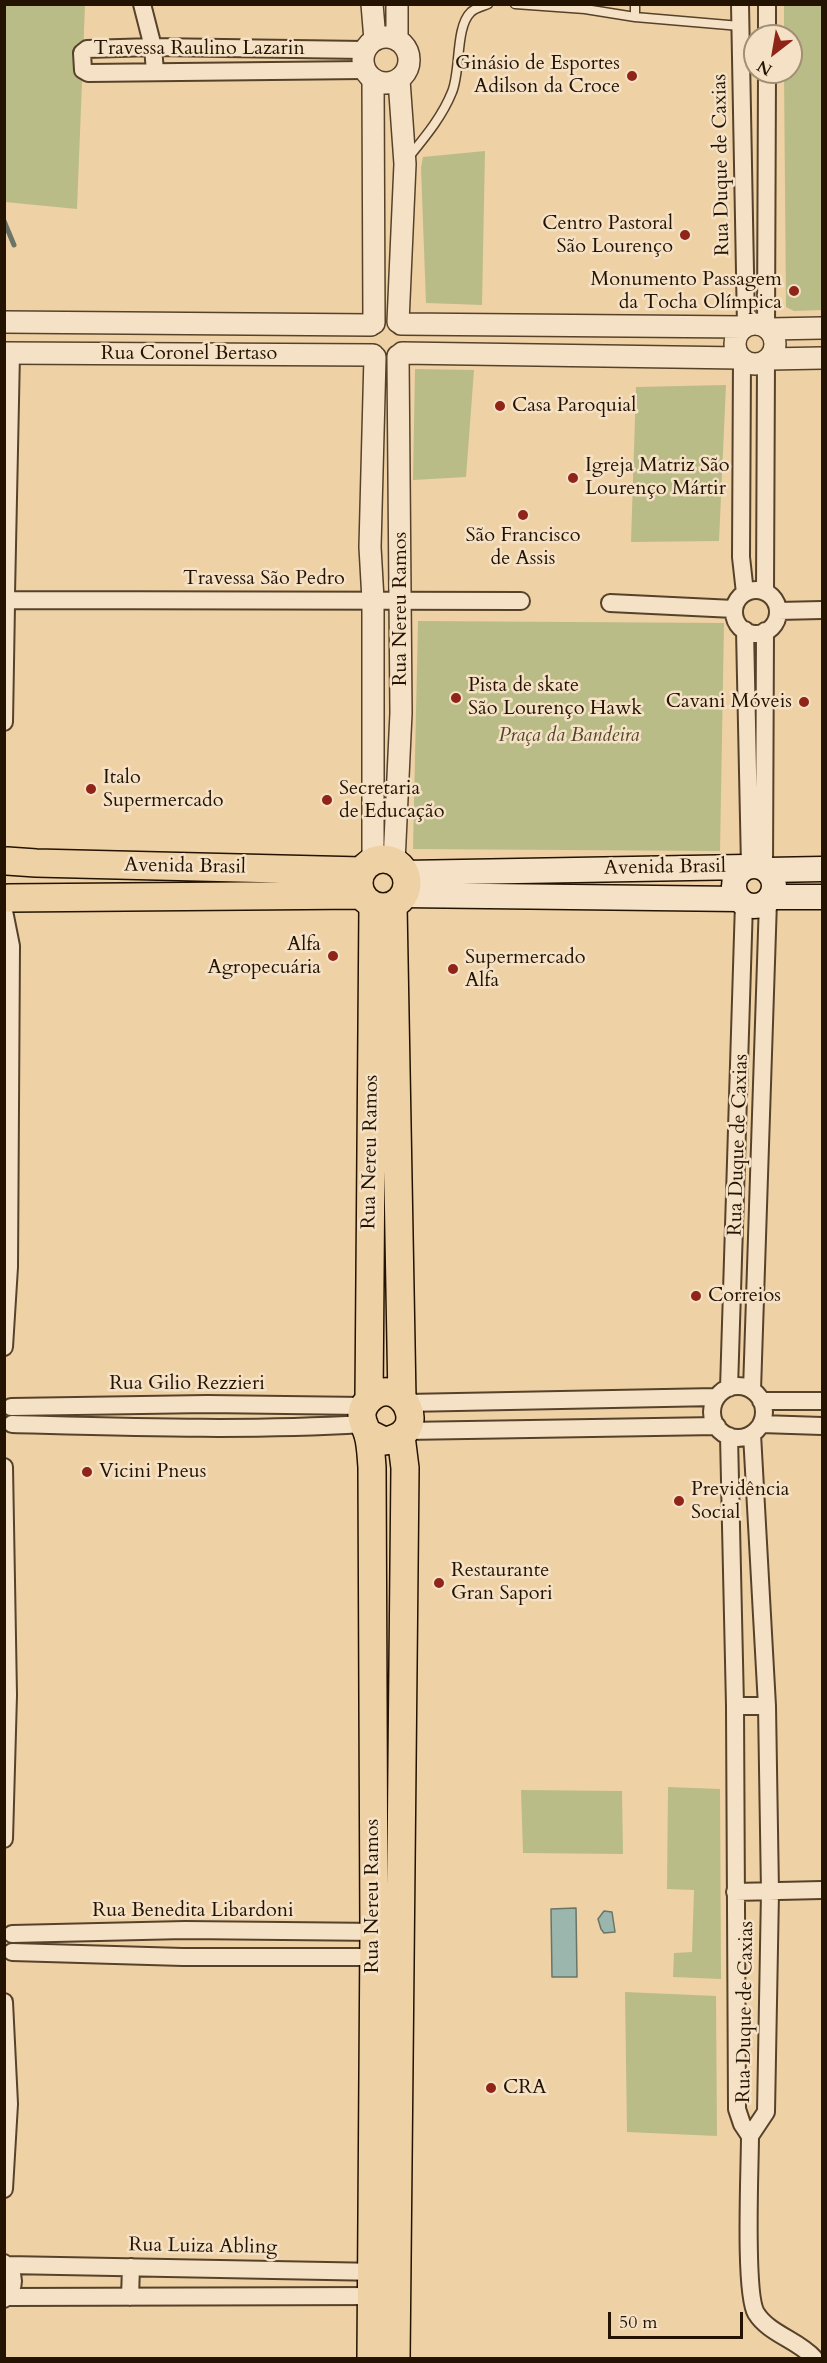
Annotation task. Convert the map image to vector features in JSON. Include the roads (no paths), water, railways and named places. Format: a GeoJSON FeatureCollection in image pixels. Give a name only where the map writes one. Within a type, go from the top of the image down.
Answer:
{"type":"FeatureCollection","features":[{"type":"Feature","properties":{"kind":"main road","name":"Avenida Brasil"},"geometry":{"type":"LineString","coordinates":[[6,860],[36,864],[383,883],[756,900],[822,897]]}},
{"type":"Feature","properties":{"kind":"main road"},"geometry":{"type":"LineString","coordinates":[[6,860],[12,866],[17,879],[13,893],[6,903]]}},
{"type":"Feature","properties":{"kind":"main road","name":"Avenida Brasil"},"geometry":{"type":"LineString","coordinates":[[6,903],[383,883],[757,868],[822,869]]}},
{"type":"Feature","properties":{"kind":"main road"},"geometry":{"type":"LineString","coordinates":[[757,868],[775,885],[756,900],[735,893],[734,881],[740,870],[757,868]]}},
{"type":"Feature","properties":{"kind":"main road","name":"Rua Nereu Ramos"},"geometry":{"type":"LineString","coordinates":[[383,883],[404,1401]]}},
{"type":"Feature","properties":{"kind":"main road","name":"Rua Nereu Ramos"},"geometry":{"type":"LineString","coordinates":[[371,2358],[374,1944],[372,1467],[366,1416],[383,883]]}},
{"type":"Feature","properties":{"kind":"main road"},"geometry":{"type":"LineString","coordinates":[[385,1392],[404,1401],[410,1417],[403,1433],[384,1441],[366,1416],[376,1394],[385,1392]]}},
{"type":"Feature","properties":{"kind":"main road","name":"Rua Nereu Ramos"},"geometry":{"type":"LineString","coordinates":[[396,2358],[405,1468],[403,1433]]}},
{"type":"Feature","properties":{"kind":"street"},"geometry":{"type":"LineString","coordinates":[[142,4],[153,47],[155,72]]}},
{"type":"Feature","properties":{"kind":"street"},"geometry":{"type":"LineString","coordinates":[[372,4],[369,60],[372,324],[365,337],[369,350],[374,356],[385,360],[400,355],[741,359],[754,364],[767,360],[822,358]]}},
{"type":"Feature","properties":{"kind":"street"},"geometry":{"type":"LineString","coordinates":[[397,4],[397,40]]}},
{"type":"Feature","properties":{"kind":"street","name":"Rua Duque de Caxias"},"geometry":{"type":"LineString","coordinates":[[740,4],[756,327]]}},
{"type":"Feature","properties":{"kind":"street"},"geometry":{"type":"LineString","coordinates":[[767,4],[767,24]]}},
{"type":"Feature","properties":{"kind":"street"},"geometry":{"type":"LineString","coordinates":[[390,37],[404,45],[409,57],[407,70],[399,80],[386,84],[369,60],[390,37]]}},
{"type":"Feature","properties":{"kind":"street","name":"Travessa Raulino Lazarin"},"geometry":{"type":"LineString","coordinates":[[153,47],[369,60],[155,72],[88,73],[83,70],[82,54],[84,50],[153,47]]}},
{"type":"Feature","properties":{"kind":"street"},"geometry":{"type":"LineString","coordinates":[[399,80],[405,164],[399,323],[407,335],[407,341],[400,355]]}},
{"type":"Feature","properties":{"kind":"street"},"geometry":{"type":"LineString","coordinates":[[756,327],[766,84]]}},
{"type":"Feature","properties":{"kind":"street"},"geometry":{"type":"LineString","coordinates":[[372,324],[382,319],[399,323],[822,328]]}},
{"type":"Feature","properties":{"kind":"street","name":"Rua Coronel Bertaso"},"geometry":{"type":"LineString","coordinates":[[4,322],[372,324]]}},
{"type":"Feature","properties":{"kind":"street"},"geometry":{"type":"LineString","coordinates":[[189,354],[190,323]]}},
{"type":"Feature","properties":{"kind":"street"},"geometry":{"type":"LineString","coordinates":[[745,593],[741,557],[741,359],[734,342],[738,331],[756,327]]}},
{"type":"Feature","properties":{"kind":"street"},"geometry":{"type":"LineString","coordinates":[[756,327],[775,344],[767,360],[765,592]]}},
{"type":"Feature","properties":{"kind":"street"},"geometry":{"type":"LineString","coordinates":[[4,722],[8,353]]}},
{"type":"Feature","properties":{"kind":"street","name":"Rua Coronel Bertaso"},"geometry":{"type":"LineString","coordinates":[[8,353],[374,356]]}},
{"type":"Feature","properties":{"kind":"street","name":"Rua Nereu Ramos"},"geometry":{"type":"LineString","coordinates":[[383,883],[401,713],[400,355]]}},
{"type":"Feature","properties":{"kind":"street","name":"Rua Nereu Ramos"},"geometry":{"type":"LineString","coordinates":[[374,356],[370,547],[373,600],[372,711],[383,883]]}},
{"type":"Feature","properties":{"kind":"street"},"geometry":{"type":"LineString","coordinates":[[752,590],[765,592],[774,600],[778,610],[774,623],[765,631],[751,633],[737,622],[734,609],[740,597],[745,593],[752,590]]}},
{"type":"Feature","properties":{"kind":"street","name":"Travessa São Pedro"},"geometry":{"type":"LineString","coordinates":[[6,600],[521,601]]}},
{"type":"Feature","properties":{"kind":"street"},"geometry":{"type":"LineString","coordinates":[[610,603],[734,609]]}},
{"type":"Feature","properties":{"kind":"street"},"geometry":{"type":"LineString","coordinates":[[778,610],[822,610]]}},
{"type":"Feature","properties":{"kind":"street"},"geometry":{"type":"LineString","coordinates":[[745,630],[757,868]]}},
{"type":"Feature","properties":{"kind":"street"},"geometry":{"type":"LineString","coordinates":[[757,868],[765,631]]}},
{"type":"Feature","properties":{"kind":"street"},"geometry":{"type":"LineString","coordinates":[[372,711],[401,713]]}},
{"type":"Feature","properties":{"kind":"street","name":"Rua Duque de Caxias"},"geometry":{"type":"LineString","coordinates":[[722,1393],[756,900]]}},
{"type":"Feature","properties":{"kind":"street","name":"Rua Duque de Caxias"},"geometry":{"type":"LineString","coordinates":[[756,900],[757,1395]]}},
{"type":"Feature","properties":{"kind":"street"},"geometry":{"type":"LineString","coordinates":[[4,1347],[11,946],[6,903]]}},
{"type":"Feature","properties":{"kind":"street"},"geometry":{"type":"LineString","coordinates":[[404,1401],[722,1393],[736,1386],[757,1395],[822,1401]]}},
{"type":"Feature","properties":{"kind":"street"},"geometry":{"type":"LineString","coordinates":[[722,1393],[712,1412],[723,1431]]}},
{"type":"Feature","properties":{"kind":"street"},"geometry":{"type":"LineString","coordinates":[[757,1395],[764,1412],[757,1429]]}},
{"type":"Feature","properties":{"kind":"street"},"geometry":{"type":"LineString","coordinates":[[8,1403],[13,1413],[8,1429],[306,1428],[366,1416]]}},
{"type":"Feature","properties":{"kind":"street","name":"Rua Gilio Rezzieri"},"geometry":{"type":"LineString","coordinates":[[8,1403],[207,1404],[366,1416]]}},
{"type":"Feature","properties":{"kind":"street"},"geometry":{"type":"LineString","coordinates":[[403,1433],[723,1431],[737,1438],[757,1429],[822,1426]]}},
{"type":"Feature","properties":{"kind":"street","name":"Rua Duque de Caxias"},"geometry":{"type":"LineString","coordinates":[[723,1431],[735,1706],[736,2109],[750,2136],[766,2112],[770,1892],[767,1707],[757,1429]]}},
{"type":"Feature","properties":{"kind":"street"},"geometry":{"type":"LineString","coordinates":[[4,1467],[6,1695],[4,1839]]}},
{"type":"Feature","properties":{"kind":"street"},"geometry":{"type":"LineString","coordinates":[[735,1706],[767,1707]]}},
{"type":"Feature","properties":{"kind":"street"},"geometry":{"type":"LineString","coordinates":[[735,1892],[822,1890]]}},
{"type":"Feature","properties":{"kind":"street"},"geometry":{"type":"LineString","coordinates":[[8,1930],[14,1946],[8,1956]]}},
{"type":"Feature","properties":{"kind":"street","name":"Rua Benedita Libardoni"},"geometry":{"type":"LineString","coordinates":[[8,1930],[185,1930],[374,1944]]}},
{"type":"Feature","properties":{"kind":"street"},"geometry":{"type":"LineString","coordinates":[[183,1957],[185,1930]]}},
{"type":"Feature","properties":{"kind":"street"},"geometry":{"type":"LineString","coordinates":[[8,1956],[183,1957],[374,1944],[400,1945]]}},
{"type":"Feature","properties":{"kind":"street"},"geometry":{"type":"LineString","coordinates":[[374,1944],[400,1945]]}},
{"type":"Feature","properties":{"kind":"street"},"geometry":{"type":"LineString","coordinates":[[4,2002],[7,2104],[4,2189]]}},
{"type":"Feature","properties":{"kind":"street"},"geometry":{"type":"LineString","coordinates":[[750,2136],[750,2277],[755,2311],[767,2326],[792,2340],[814,2358]]}},
{"type":"Feature","properties":{"kind":"street"},"geometry":{"type":"LineString","coordinates":[[6,2264],[11,2271],[13,2285],[6,2298]]}},
{"type":"Feature","properties":{"kind":"street","name":"Rua Luiza Abling"},"geometry":{"type":"LineString","coordinates":[[6,2264],[131,2267],[398,2284]]}},
{"type":"Feature","properties":{"kind":"street"},"geometry":{"type":"LineString","coordinates":[[130,2297],[131,2267]]}},
{"type":"Feature","properties":{"kind":"street","name":"Rua Luiza Abling"},"geometry":{"type":"LineString","coordinates":[[6,2298],[130,2297],[398,2284]]}},
{"type":"Feature","properties":{"kind":"lane"},"geometry":{"type":"LineString","coordinates":[[405,164],[443,113],[453,89],[459,63],[463,24],[472,11],[488,4]]}},
{"type":"Feature","properties":{"kind":"lane"},"geometry":{"type":"LineString","coordinates":[[515,4],[585,9],[635,17],[740,27]]}},
{"type":"Feature","properties":{"kind":"lane"},"geometry":{"type":"LineString","coordinates":[[635,4],[635,17]]}},
{"type":"Feature","properties":{"kind":"water"},"geometry":{"type":"Polygon","coordinates":[[[576,1908],[577,1977],[552,1977],[551,1909],[576,1908]]]}},
{"type":"Feature","properties":{"kind":"water"},"geometry":{"type":"Polygon","coordinates":[[[604,1911],[612,1912],[615,1932],[604,1933],[601,1929],[598,1919],[604,1911]]]}},
{"type":"Feature","properties":{"kind":"waterway"},"geometry":{"type":"LineString","coordinates":[[4,221],[14,245]]}},
{"type":"Feature","properties":{"kind":"place","name":"Ginásio de Esportes Adilson da Croce"},"geometry":{"type":"Point","coordinates":[632,76]}},
{"type":"Feature","properties":{"kind":"place","name":"Centro Pastoral São Lourenço"},"geometry":{"type":"Point","coordinates":[685,235]}},
{"type":"Feature","properties":{"kind":"place","name":"Monumento Passagem da Tocha Olímpica"},"geometry":{"type":"Point","coordinates":[794,291]}},
{"type":"Feature","properties":{"kind":"place","name":"Casa Paroquial"},"geometry":{"type":"Point","coordinates":[500,406]}},
{"type":"Feature","properties":{"kind":"place","name":"Igreja Matriz São Lourenço Mártir"},"geometry":{"type":"Point","coordinates":[573,478]}},
{"type":"Feature","properties":{"kind":"place","name":"São Francisco de Assis"},"geometry":{"type":"Point","coordinates":[523,515]}},
{"type":"Feature","properties":{"kind":"place","name":"Pista de skate São Lourenço Hawk"},"geometry":{"type":"Point","coordinates":[456,698]}},
{"type":"Feature","properties":{"kind":"place","name":"Cavani Móveis"},"geometry":{"type":"Point","coordinates":[804,702]}},
{"type":"Feature","properties":{"kind":"place","name":"Italo Supermercado"},"geometry":{"type":"Point","coordinates":[91,789]}},
{"type":"Feature","properties":{"kind":"place","name":"Secretaria de Educação"},"geometry":{"type":"Point","coordinates":[327,800]}},
{"type":"Feature","properties":{"kind":"place","name":"Alfa Agropecuária"},"geometry":{"type":"Point","coordinates":[333,956]}},
{"type":"Feature","properties":{"kind":"place","name":"Supermercado Alfa"},"geometry":{"type":"Point","coordinates":[453,969]}},
{"type":"Feature","properties":{"kind":"place","name":"Correios"},"geometry":{"type":"Point","coordinates":[696,1296]}},
{"type":"Feature","properties":{"kind":"place","name":"Vicini Pneus"},"geometry":{"type":"Point","coordinates":[87,1472]}},
{"type":"Feature","properties":{"kind":"place","name":"Previdência Social"},"geometry":{"type":"Point","coordinates":[679,1501]}},
{"type":"Feature","properties":{"kind":"place","name":"Restaurante Gran Sapori"},"geometry":{"type":"Point","coordinates":[439,1583]}},
{"type":"Feature","properties":{"kind":"place","name":"CRA"},"geometry":{"type":"Point","coordinates":[491,2088]}},
{"type":"Feature","properties":{"kind":"park label","name":"Praça da Bandeira"},"geometry":{"type":"Point","coordinates":[569,736]}}]}
